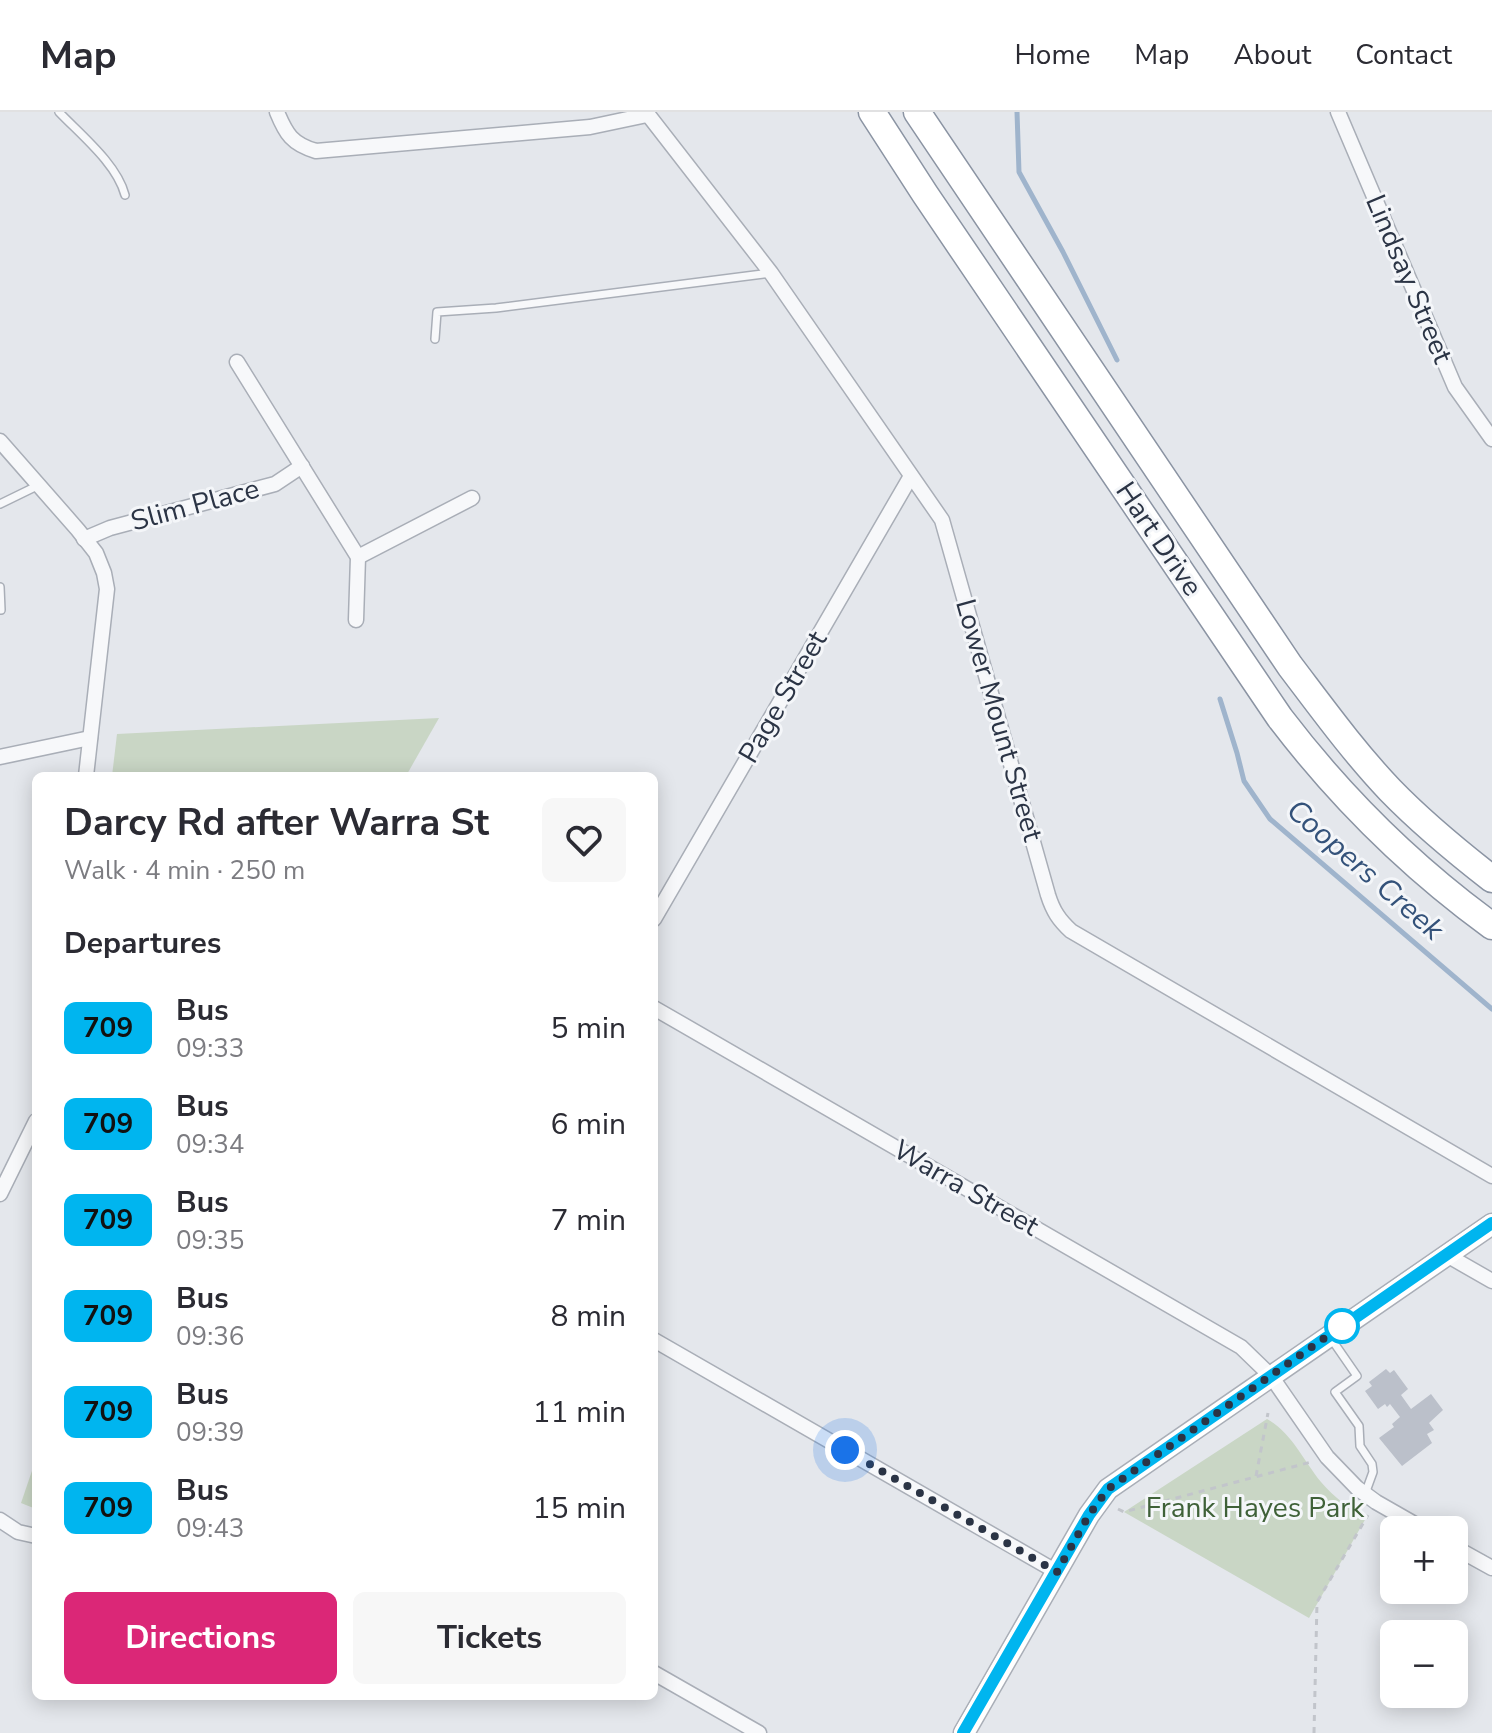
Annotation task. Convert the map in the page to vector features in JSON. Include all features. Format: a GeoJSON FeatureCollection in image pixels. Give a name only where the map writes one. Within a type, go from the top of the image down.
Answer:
{"type":"FeatureCollection","features":[{"type":"Feature","properties":{"kind":"highway","name":"Hart Drive"},"geometry":{"type":"LineString","coordinates":[[872,112],[1271,706],[1301,746],[1391,843],[1448,893],[1492,926]]}},
{"type":"Feature","properties":{"kind":"highway","name":"Hart Drive"},"geometry":{"type":"LineString","coordinates":[[917,112],[1290,666],[1342,736],[1417,816],[1492,879]]}},
{"type":"Feature","properties":{"kind":"street"},"geometry":{"type":"LineString","coordinates":[[277,112],[292,139],[316,151],[590,127],[647,114]]}},
{"type":"Feature","properties":{"kind":"street","name":"Lindsay Street"},"geometry":{"type":"LineString","coordinates":[[1338,112],[1455,387],[1492,439]]}},
{"type":"Feature","properties":{"kind":"street","name":"Lower Mount Street"},"geometry":{"type":"LineString","coordinates":[[647,114],[771,273],[942,520],[1048,895],[1061,922],[1071,931],[1492,1176]]}},
{"type":"Feature","properties":{"kind":"street"},"geometry":{"type":"LineString","coordinates":[[237,362],[358,557],[356,620]]}},
{"type":"Feature","properties":{"kind":"street"},"geometry":{"type":"LineString","coordinates":[[0,441],[96,553],[104,573],[107,589],[86,772]]}},
{"type":"Feature","properties":{"kind":"street","name":"Slim Place"},"geometry":{"type":"LineString","coordinates":[[84,539],[110,528],[275,484],[302,466]]}},
{"type":"Feature","properties":{"kind":"street","name":"Page Street"},"geometry":{"type":"LineString","coordinates":[[658,912],[911,476]]}},
{"type":"Feature","properties":{"kind":"street"},"geometry":{"type":"LineString","coordinates":[[358,557],[472,498]]}},
{"type":"Feature","properties":{"kind":"street"},"geometry":{"type":"LineString","coordinates":[[0,757],[90,738]]}},
{"type":"Feature","properties":{"kind":"street","name":"Warra Street"},"geometry":{"type":"LineString","coordinates":[[658,1010],[1241,1347],[1271,1376],[1327,1457],[1371,1498],[1401,1516]]}},
{"type":"Feature","properties":{"kind":"street"},"geometry":{"type":"LineString","coordinates":[[0,1194],[32,1129]]}},
{"type":"Feature","properties":{"kind":"street"},"geometry":{"type":"LineString","coordinates":[[968,1732],[1089,1515],[1108,1489],[1492,1224]]}},
{"type":"Feature","properties":{"kind":"street"},"geometry":{"type":"LineString","coordinates":[[1445,1254],[1492,1281]]}},
{"type":"Feature","properties":{"kind":"street"},"geometry":{"type":"LineString","coordinates":[[658,1342],[1057,1572]]}},
{"type":"Feature","properties":{"kind":"street"},"geometry":{"type":"LineString","coordinates":[[0,1520],[18,1532],[32,1535]]}},
{"type":"Feature","properties":{"kind":"street"},"geometry":{"type":"LineString","coordinates":[[1468,1555],[1492,1568]]}},
{"type":"Feature","properties":{"kind":"street"},"geometry":{"type":"LineString","coordinates":[[658,1675],[759,1733]]}},
{"type":"Feature","properties":{"kind":"lane"},"geometry":{"type":"LineString","coordinates":[[59,112],[109,164],[122,183],[125,195]]}},
{"type":"Feature","properties":{"kind":"lane"},"geometry":{"type":"LineString","coordinates":[[435,339],[437,312],[496,308],[771,273]]}},
{"type":"Feature","properties":{"kind":"lane"},"geometry":{"type":"LineString","coordinates":[[0,504],[39,485]]}},
{"type":"Feature","properties":{"kind":"lane"},"geometry":{"type":"LineString","coordinates":[[0,587],[1,610]]}},
{"type":"Feature","properties":{"kind":"lane"},"geometry":{"type":"LineString","coordinates":[[1328,1336],[1357,1376],[1335,1392],[1359,1426],[1360,1446],[1372,1464],[1371,1498]]}},
{"type":"Feature","properties":{"kind":"path"},"geometry":{"type":"LineString","coordinates":[[1256,1476],[1268,1413]]}},
{"type":"Feature","properties":{"kind":"path"},"geometry":{"type":"LineString","coordinates":[[1118,1509],[1124,1512],[1313,1462]]}},
{"type":"Feature","properties":{"kind":"path"},"geometry":{"type":"LineString","coordinates":[[1314,1733],[1317,1602],[1371,1498]]}},
{"type":"Feature","properties":{"kind":"green space"},"geometry":{"type":"Polygon","coordinates":[[[439,718],[408,772],[112,772],[117,734],[439,718]]]}},
{"type":"Feature","properties":{"kind":"green space","name":"Frank Hayes Park"},"geometry":{"type":"Polygon","coordinates":[[[1267,1419],[1290,1439],[1331,1493],[1366,1518],[1309,1618],[1124,1512],[1267,1419]]]}},
{"type":"Feature","properties":{"kind":"green space"},"geometry":{"type":"Polygon","coordinates":[[[32,1471],[32,1507],[21,1503],[32,1471]]]}},
{"type":"Feature","properties":{"kind":"building"},"geometry":{"type":"Polygon","coordinates":[[[1386,1369],[1390,1373],[1394,1370],[1408,1389],[1401,1395],[1411,1409],[1431,1394],[1443,1410],[1429,1423],[1434,1430],[1427,1434],[1432,1443],[1402,1466],[1379,1438],[1394,1427],[1392,1424],[1400,1417],[1390,1404],[1378,1409],[1365,1391],[1372,1386],[1369,1382],[1386,1369]]]}},
{"type":"Feature","properties":{"kind":"waterway","name":"Coopers Creek"},"geometry":{"type":"LineString","coordinates":[[1017,112],[1019,172],[1117,360]]}},
{"type":"Feature","properties":{"kind":"waterway","name":"Coopers Creek"},"geometry":{"type":"LineString","coordinates":[[1220,699],[1244,781],[1270,819],[1492,1009]]}},
{"type":"Feature","properties":{"kind":"bus line","name":"709"},"geometry":{"type":"LineString","coordinates":[[963,1733],[1089,1515],[1108,1489],[1492,1223]]}},
{"type":"Feature","properties":{"kind":"route"},"geometry":{"type":"LineString","coordinates":[[845,1450],[1057,1572],[1089,1515],[1108,1489],[1352,1319],[1342,1326]]}}]}
